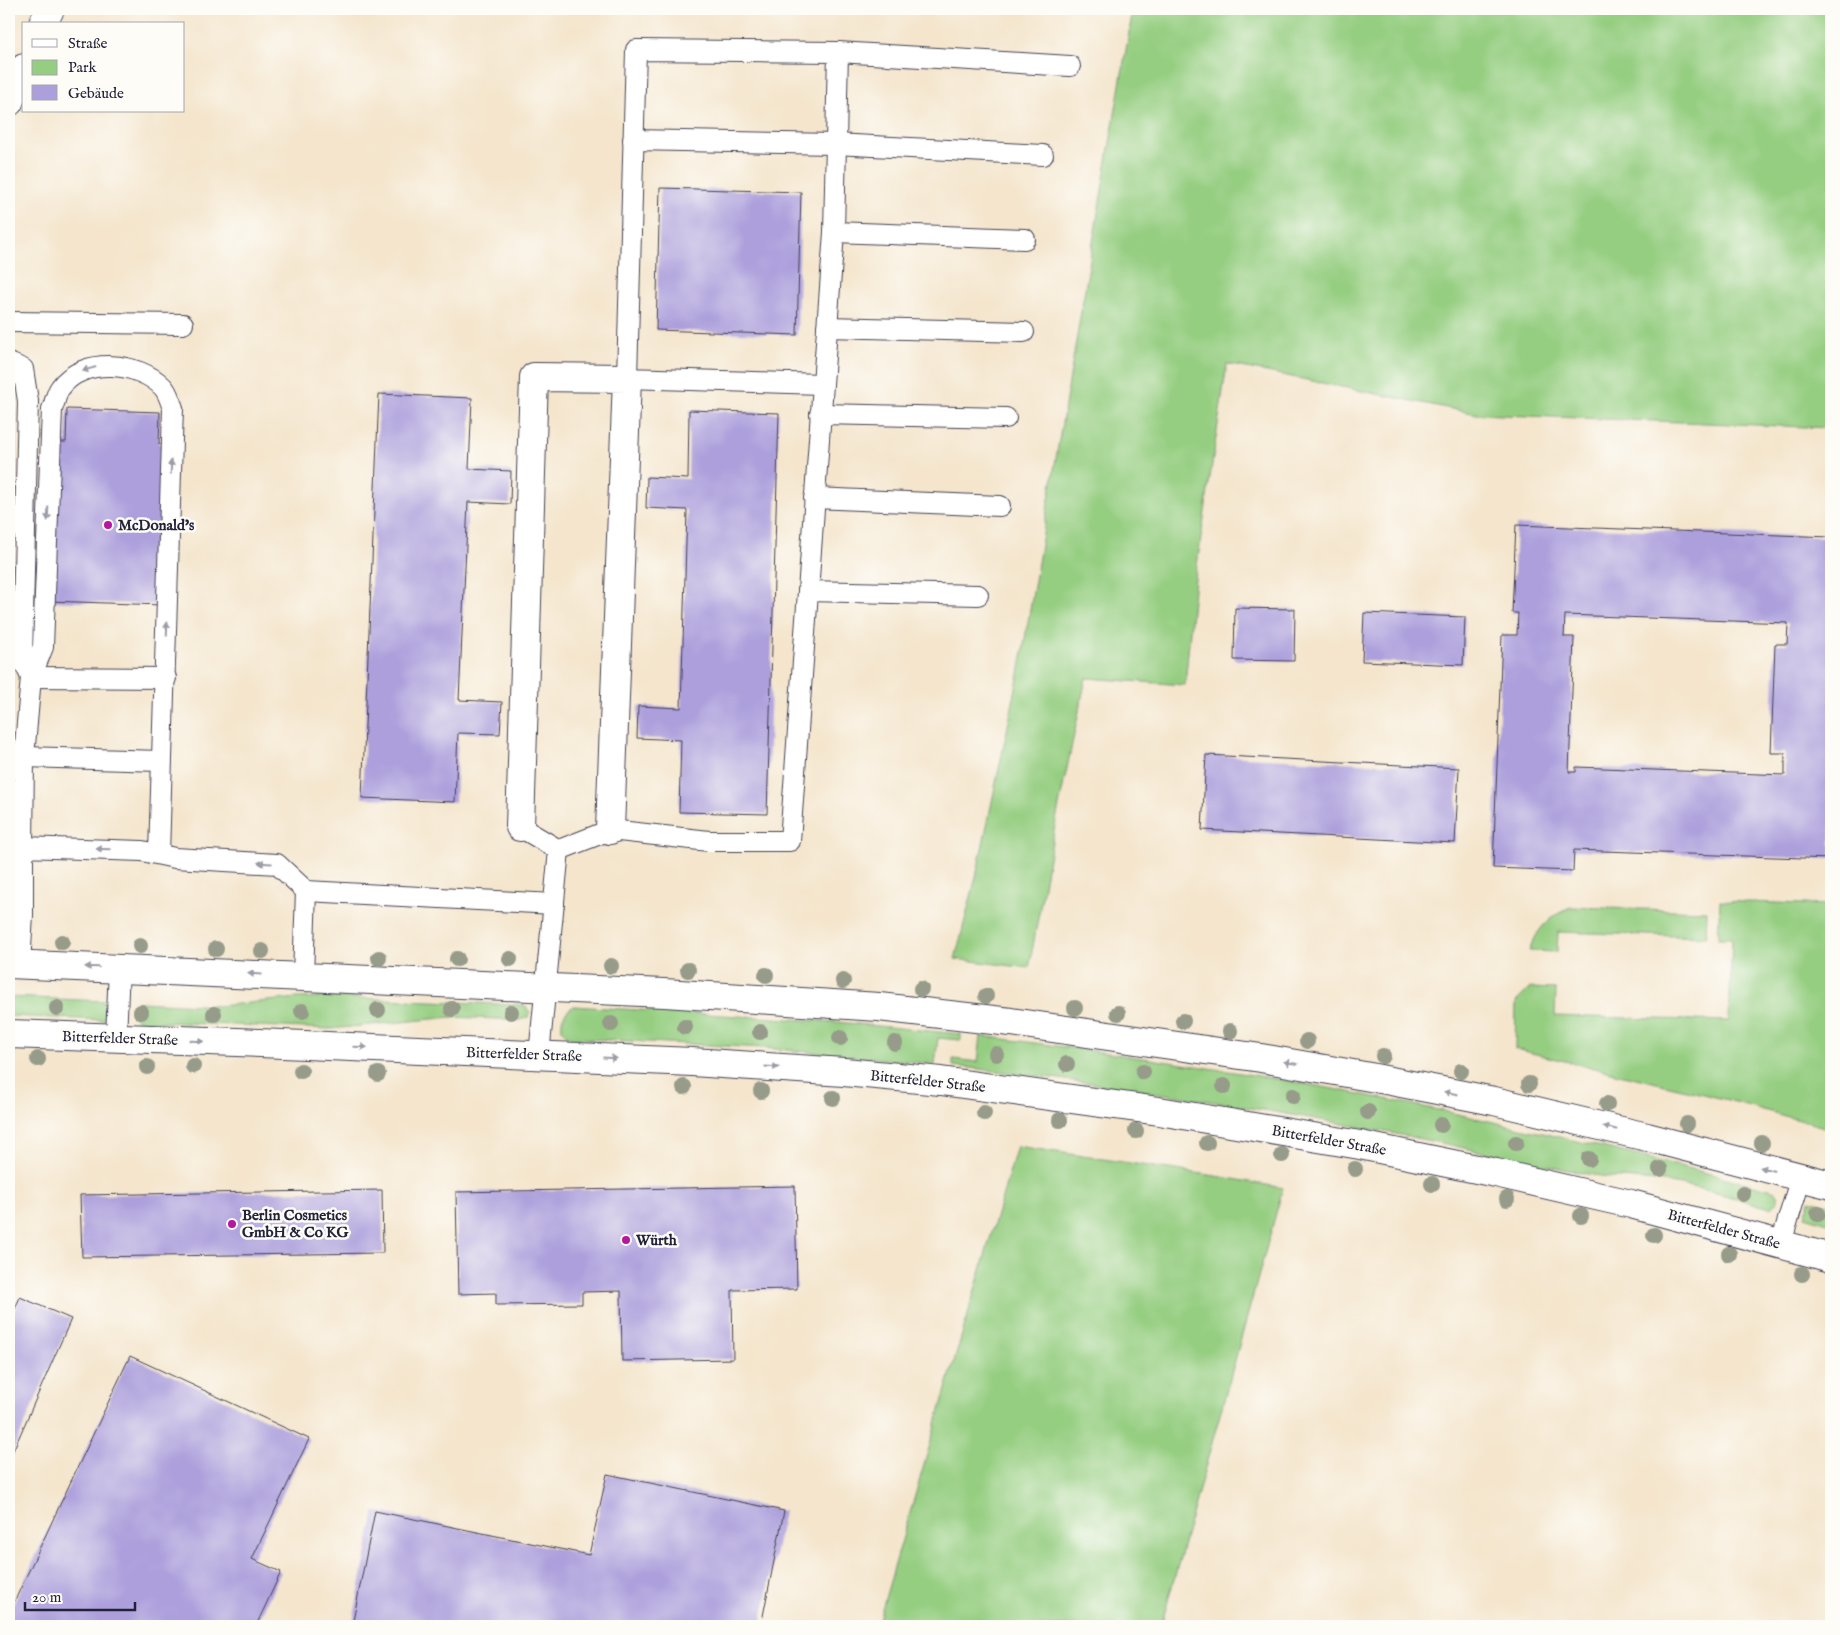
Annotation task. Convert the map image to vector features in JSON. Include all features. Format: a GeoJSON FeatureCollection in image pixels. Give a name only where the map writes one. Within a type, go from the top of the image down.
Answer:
{"type":"FeatureCollection","features":[{"type":"Feature","properties":{"kind":"main road"},"geometry":{"type":"LineString","coordinates":[[44,22],[50,9]]}},
{"type":"Feature","properties":{"kind":"main road"},"geometry":{"type":"LineString","coordinates":[[9,102],[22,73]]}},
{"type":"Feature","properties":{"kind":"main road"},"geometry":{"type":"LineString","coordinates":[[520,827],[534,377],[627,378],[610,830]]}},
{"type":"Feature","properties":{"kind":"main road"},"geometry":{"type":"LineString","coordinates":[[14,964],[664,993],[879,1007],[1011,1022],[1163,1043],[1370,1076],[1494,1101],[1647,1137],[1831,1186]]}},
{"type":"Feature","properties":{"kind":"main road","name":"Bitterfelder Straße"},"geometry":{"type":"LineString","coordinates":[[9,1034],[539,1054],[854,1073],[941,1082],[1159,1111],[1360,1144],[1631,1204],[1831,1258]]}},
{"type":"Feature","properties":{"kind":"lane"},"geometry":{"type":"LineString","coordinates":[[822,384],[627,378],[636,50],[838,52],[1070,66]]}},
{"type":"Feature","properties":{"kind":"lane"},"geometry":{"type":"LineString","coordinates":[[559,850],[610,830],[709,841],[790,841],[834,232],[838,52]]}},
{"type":"Feature","properties":{"kind":"lane"},"geometry":{"type":"LineString","coordinates":[[633,140],[835,144],[1043,155]]}},
{"type":"Feature","properties":{"kind":"lane"},"geometry":{"type":"LineString","coordinates":[[834,232],[1025,239]]}},
{"type":"Feature","properties":{"kind":"lane"},"geometry":{"type":"LineString","coordinates":[[9,322],[182,324]]}},
{"type":"Feature","properties":{"kind":"lane"},"geometry":{"type":"LineString","coordinates":[[827,327],[1024,332]]}},
{"type":"Feature","properties":{"kind":"lane"},"geometry":{"type":"LineString","coordinates":[[9,363],[23,369],[28,401],[22,658],[31,677]]}},
{"type":"Feature","properties":{"kind":"lane"},"geometry":{"type":"LineString","coordinates":[[14,964],[23,915],[18,857],[31,677],[43,647],[52,409],[60,388],[76,373],[102,366],[127,368],[152,377],[165,388],[173,408],[159,854]]}},
{"type":"Feature","properties":{"kind":"lane"},"geometry":{"type":"LineString","coordinates":[[820,414],[1006,418]]}},
{"type":"Feature","properties":{"kind":"lane"},"geometry":{"type":"LineString","coordinates":[[814,498],[1000,506]]}},
{"type":"Feature","properties":{"kind":"lane"},"geometry":{"type":"LineString","coordinates":[[808,591],[978,595]]}},
{"type":"Feature","properties":{"kind":"lane"},"geometry":{"type":"LineString","coordinates":[[31,677],[166,678]]}},
{"type":"Feature","properties":{"kind":"lane"},"geometry":{"type":"LineString","coordinates":[[24,757],[161,761]]}},
{"type":"Feature","properties":{"kind":"lane"},"geometry":{"type":"LineString","coordinates":[[520,827],[559,850]]}},
{"type":"Feature","properties":{"kind":"lane"},"geometry":{"type":"LineString","coordinates":[[539,1054],[559,850]]}},
{"type":"Feature","properties":{"kind":"lane"},"geometry":{"type":"LineString","coordinates":[[18,857],[142,851],[175,858],[277,864],[306,890],[554,904]]}},
{"type":"Feature","properties":{"kind":"lane"},"geometry":{"type":"LineString","coordinates":[[303,976],[306,890]]}},
{"type":"Feature","properties":{"kind":"lane"},"geometry":{"type":"LineString","coordinates":[[116,1038],[119,968]]}},
{"type":"Feature","properties":{"kind":"lane"},"geometry":{"type":"LineString","coordinates":[[1781,1244],[1801,1177]]}},
{"type":"Feature","properties":{"kind":"green space"},"geometry":{"type":"Polygon","coordinates":[[[1133,9],[1831,9],[1831,428],[1477,414],[1227,364],[1195,578],[1185,685],[1086,678],[1056,820],[1029,968],[955,959],[976,877],[1019,674],[1133,9]]]}},
{"type":"Feature","properties":{"kind":"green space"},"geometry":{"type":"Polygon","coordinates":[[[1720,901],[1831,905],[1831,1129],[1728,1100],[1515,1049],[1516,1002],[1530,988],[1556,989],[1555,1016],[1729,1021],[1732,938],[1718,938],[1720,901]]]}},
{"type":"Feature","properties":{"kind":"green space"},"geometry":{"type":"Polygon","coordinates":[[[1571,907],[1707,911],[1706,937],[1558,932],[1557,952],[1529,951],[1540,929],[1550,919],[1571,907]]]}},
{"type":"Feature","properties":{"kind":"green space"},"geometry":{"type":"Polygon","coordinates":[[[9,997],[106,1001],[104,1020],[9,1016],[9,997]]]}},
{"type":"Feature","properties":{"kind":"green space"},"geometry":{"type":"Polygon","coordinates":[[[335,997],[524,1005],[530,1012],[528,1017],[520,1020],[452,1017],[330,1029],[138,1021],[132,1014],[132,1008],[140,1002],[219,1006],[297,998],[335,997]]]}},
{"type":"Feature","properties":{"kind":"green space"},"geometry":{"type":"Polygon","coordinates":[[[573,1006],[837,1022],[961,1034],[961,1040],[938,1038],[935,1064],[765,1048],[569,1038],[562,1030],[562,1022],[563,1016],[573,1006]]]}},
{"type":"Feature","properties":{"kind":"green space"},"geometry":{"type":"Polygon","coordinates":[[[981,1036],[1202,1067],[1334,1089],[1444,1111],[1609,1149],[1773,1190],[1778,1194],[1778,1199],[1770,1208],[1692,1187],[1659,1181],[1593,1175],[1412,1137],[1278,1113],[1116,1087],[953,1066],[953,1059],[978,1062],[981,1036]]]}},
{"type":"Feature","properties":{"kind":"green space"},"geometry":{"type":"Polygon","coordinates":[[[1017,1146],[1283,1188],[1161,1626],[877,1626],[1017,1146]]]}},
{"type":"Feature","properties":{"kind":"green space"},"geometry":{"type":"Polygon","coordinates":[[[1810,1200],[1831,1206],[1831,1224],[1805,1216],[1810,1200]]]}},
{"type":"Feature","properties":{"kind":"building"},"geometry":{"type":"Polygon","coordinates":[[[660,188],[801,192],[797,335],[656,330],[660,188]]]}},
{"type":"Feature","properties":{"kind":"building"},"geometry":{"type":"Polygon","coordinates":[[[379,394],[472,398],[469,469],[511,471],[510,504],[468,502],[459,700],[502,702],[500,734],[458,733],[455,802],[362,798],[379,394]]]}},
{"type":"Feature","properties":{"kind":"building","name":"McDonald's"},"geometry":{"type":"Polygon","coordinates":[[[67,409],[160,412],[159,444],[167,444],[162,605],[49,601],[54,442],[66,442],[67,409]]]}},
{"type":"Feature","properties":{"kind":"building"},"geometry":{"type":"Polygon","coordinates":[[[689,410],[779,413],[767,814],[679,812],[681,740],[637,738],[638,706],[681,708],[687,510],[646,508],[647,477],[688,479],[689,410]]]}},
{"type":"Feature","properties":{"kind":"building"},"geometry":{"type":"Polygon","coordinates":[[[9,480],[17,484],[11,662],[9,662],[9,480]]]}},
{"type":"Feature","properties":{"kind":"building"},"geometry":{"type":"Polygon","coordinates":[[[1516,525],[1831,537],[1831,859],[1574,850],[1573,871],[1493,868],[1502,635],[1517,635],[1518,613],[1512,613],[1516,525]],[[1565,615],[1564,637],[1574,637],[1569,772],[1576,772],[1576,767],[1785,775],[1785,753],[1771,753],[1775,644],[1787,644],[1788,623],[1565,615]]]}},
{"type":"Feature","properties":{"kind":"building"},"geometry":{"type":"Polygon","coordinates":[[[1235,608],[1295,609],[1294,661],[1234,660],[1235,608]]]}},
{"type":"Feature","properties":{"kind":"building"},"geometry":{"type":"Polygon","coordinates":[[[1364,613],[1465,617],[1463,665],[1362,661],[1364,613]]]}},
{"type":"Feature","properties":{"kind":"building"},"geometry":{"type":"Polygon","coordinates":[[[1206,755],[1459,768],[1455,843],[1202,830],[1206,755]]]}},
{"type":"Feature","properties":{"kind":"building","name":"Würth"},"geometry":{"type":"Polygon","coordinates":[[[795,1186],[797,1289],[732,1290],[733,1359],[622,1361],[621,1291],[582,1292],[582,1304],[496,1305],[496,1293],[458,1294],[456,1192],[795,1186]]]}},
{"type":"Feature","properties":{"kind":"building","name":"Berlin Cosmetics GmbH & Co KG"},"geometry":{"type":"Polygon","coordinates":[[[382,1190],[383,1253],[82,1257],[80,1195],[382,1190]]]}},
{"type":"Feature","properties":{"kind":"building"},"geometry":{"type":"Polygon","coordinates":[[[20,1297],[71,1319],[9,1460],[9,1323],[20,1297]]]}},
{"type":"Feature","properties":{"kind":"building"},"geometry":{"type":"Polygon","coordinates":[[[130,1356],[309,1439],[252,1559],[281,1572],[256,1626],[9,1626],[9,1613],[130,1356]]]}},
{"type":"Feature","properties":{"kind":"building"},"geometry":{"type":"Polygon","coordinates":[[[607,1474],[784,1511],[761,1626],[352,1626],[375,1511],[589,1555],[607,1474]]]}},
{"type":"Feature","properties":{"kind":"place","name":"McDonald's"},"geometry":{"type":"Point","coordinates":[108,525]}},
{"type":"Feature","properties":{"kind":"place","name":"Berlin Cosmetics GmbH & Co KG"},"geometry":{"type":"Point","coordinates":[232,1224]}},
{"type":"Feature","properties":{"kind":"place","name":"Würth"},"geometry":{"type":"Point","coordinates":[626,1240]}}]}
